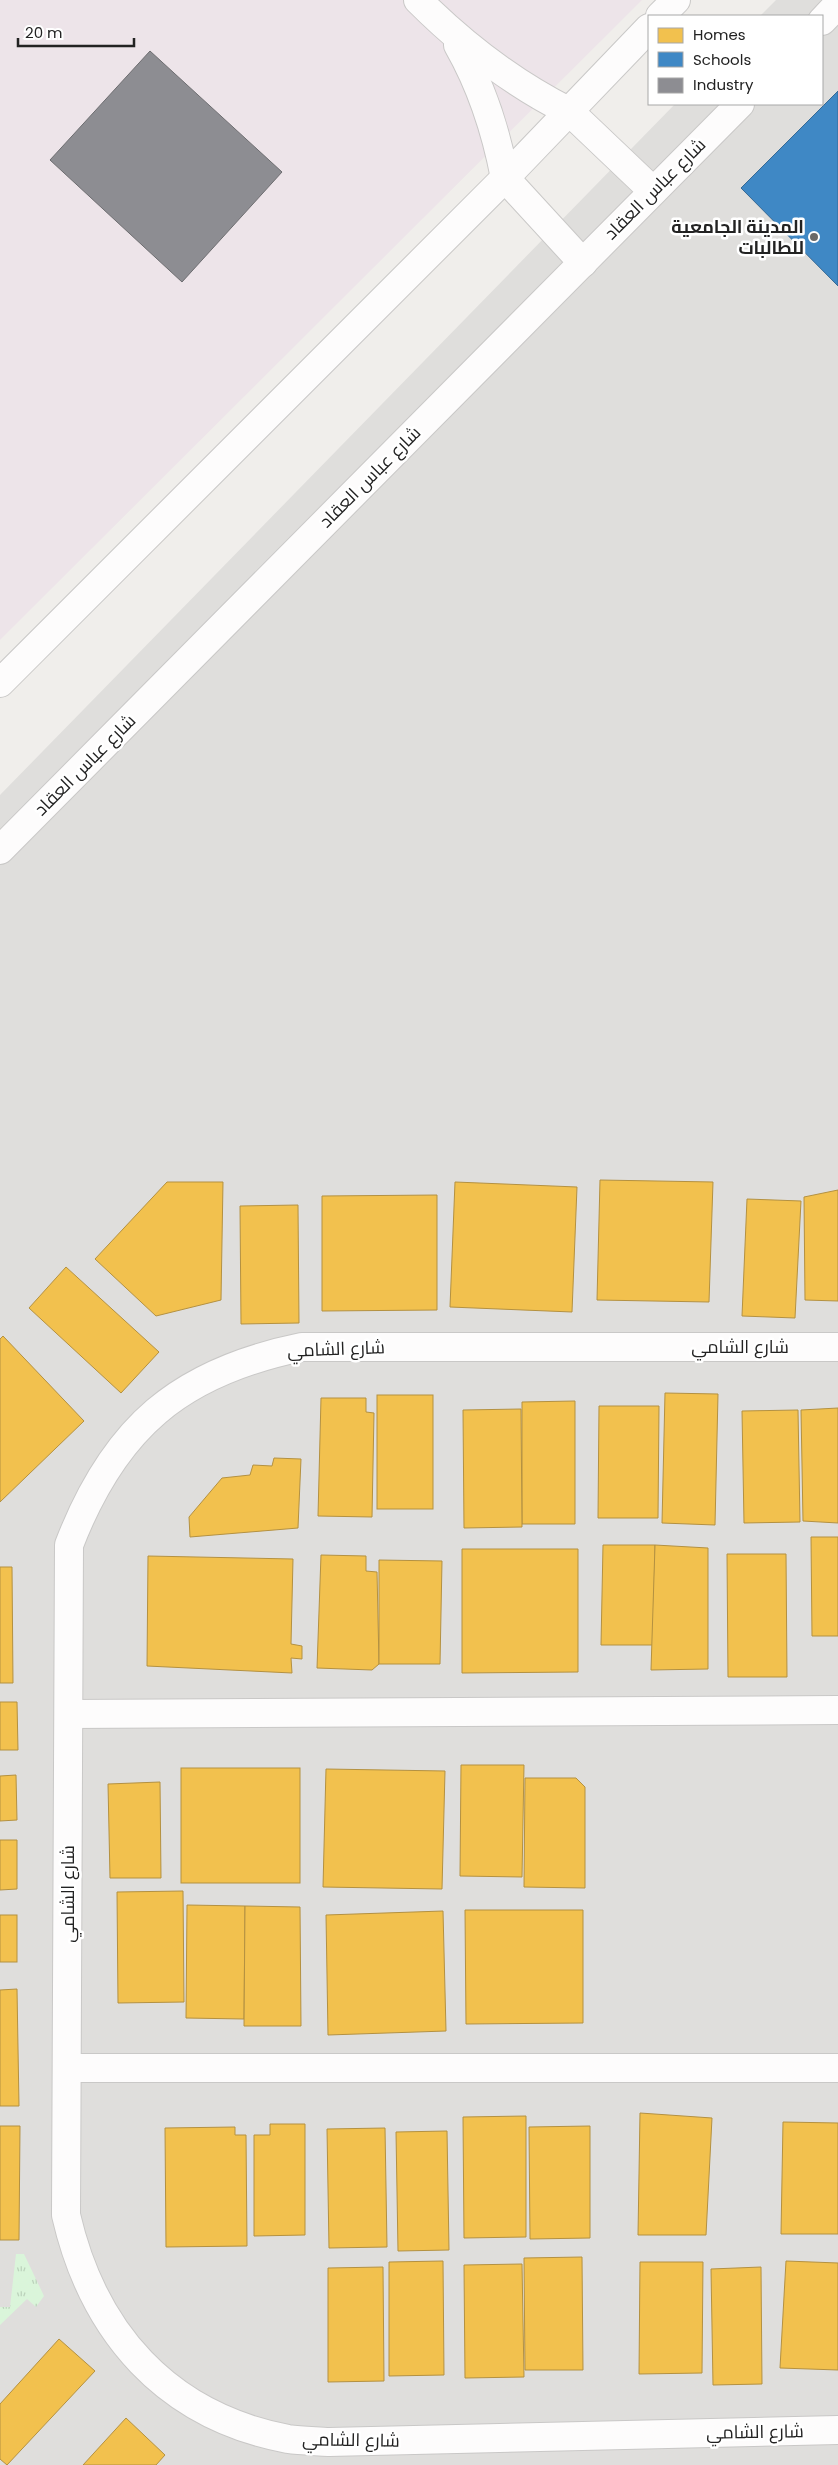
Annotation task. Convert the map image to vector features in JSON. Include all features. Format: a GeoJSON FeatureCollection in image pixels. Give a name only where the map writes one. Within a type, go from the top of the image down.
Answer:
{"type":"FeatureCollection","features":[{"type":"Feature","properties":{"kind":"street"},"geometry":{"type":"LineString","coordinates":[[418,0],[453,35],[508,78],[570,112],[653,192]]}},
{"type":"Feature","properties":{"kind":"street"},"geometry":{"type":"LineString","coordinates":[[661,15],[676,0]]}},
{"type":"Feature","properties":{"kind":"street"},"geometry":{"type":"LineString","coordinates":[[823,20],[838,4]]}},
{"type":"Feature","properties":{"kind":"street"},"geometry":{"type":"LineString","coordinates":[[0,683],[505,178],[648,29]]}},
{"type":"Feature","properties":{"kind":"street"},"geometry":{"type":"LineString","coordinates":[[453,35],[471,68],[486,104],[498,141],[505,178],[582,263]]}},
{"type":"Feature","properties":{"kind":"street","name":"شارع عباس العقاد"},"geometry":{"type":"LineString","coordinates":[[0,850],[739,105]]}},
{"type":"Feature","properties":{"kind":"street","name":"شارع الشامي"},"geometry":{"type":"LineString","coordinates":[[838,1347],[302,1347],[264,1355],[226,1368],[192,1386],[159,1409],[130,1438],[104,1470],[84,1507],[69,1545],[66,2216],[74,2250],[87,2283],[103,2314],[123,2342],[146,2368],[178,2393],[212,2414],[250,2430],[289,2439],[329,2442],[838,2430]]}},
{"type":"Feature","properties":{"kind":"street"},"geometry":{"type":"LineString","coordinates":[[69,1714],[838,1710]]}},
{"type":"Feature","properties":{"kind":"street"},"geometry":{"type":"LineString","coordinates":[[67,2068],[838,2068]]}},
{"type":"Feature","properties":{"kind":"shaded area"},"geometry":{"type":"Polygon","coordinates":[[[0,0],[642,0],[0,640],[0,0]]]}},
{"type":"Feature","properties":{"kind":"shaded area"},"geometry":{"type":"Polygon","coordinates":[[[776,0],[838,0],[838,2465],[0,2465],[0,795],[674,105],[823,105],[823,15],[761,15],[776,0]]]}},
{"type":"Feature","properties":{"kind":"green space"},"geometry":{"type":"Polygon","coordinates":[[[16,2254],[24,2254],[44,2296],[36,2307],[27,2299],[0,2325],[0,2307],[10,2307],[16,2254]]]}},
{"type":"Feature","properties":{"kind":"building: Homes"},"geometry":{"type":"Polygon","coordinates":[[[600,1180],[713,1182],[709,1302],[597,1300],[600,1180]]]}},
{"type":"Feature","properties":{"kind":"building: Homes"},"geometry":{"type":"Polygon","coordinates":[[[167,1182],[223,1182],[221,1300],[156,1316],[95,1259],[167,1182]]]}},
{"type":"Feature","properties":{"kind":"building: Homes"},"geometry":{"type":"Polygon","coordinates":[[[455,1182],[577,1187],[572,1312],[450,1307],[455,1182]]]}},
{"type":"Feature","properties":{"kind":"building: Homes"},"geometry":{"type":"Polygon","coordinates":[[[838,1190],[838,1301],[805,1300],[804,1197],[838,1190]]]}},
{"type":"Feature","properties":{"kind":"building: Homes"},"geometry":{"type":"Polygon","coordinates":[[[437,1195],[437,1310],[322,1311],[322,1196],[437,1195]]]}},
{"type":"Feature","properties":{"kind":"building: Homes"},"geometry":{"type":"Polygon","coordinates":[[[747,1199],[801,1201],[795,1318],[742,1316],[747,1199]]]}},
{"type":"Feature","properties":{"kind":"building: Homes"},"geometry":{"type":"Polygon","coordinates":[[[298,1205],[299,1323],[241,1324],[240,1206],[298,1205]]]}},
{"type":"Feature","properties":{"kind":"building: Homes"},"geometry":{"type":"Polygon","coordinates":[[[66,1267],[159,1352],[121,1393],[29,1308],[66,1267]]]}},
{"type":"Feature","properties":{"kind":"building: Homes"},"geometry":{"type":"Polygon","coordinates":[[[3,1336],[84,1421],[0,1502],[0,1339],[3,1336]]]}},
{"type":"Feature","properties":{"kind":"building: Homes"},"geometry":{"type":"Polygon","coordinates":[[[665,1393],[718,1394],[715,1525],[662,1523],[665,1393]]]}},
{"type":"Feature","properties":{"kind":"building: Homes"},"geometry":{"type":"Polygon","coordinates":[[[377,1395],[433,1395],[433,1509],[377,1509],[377,1395]]]}},
{"type":"Feature","properties":{"kind":"building: Homes"},"geometry":{"type":"Polygon","coordinates":[[[321,1398],[366,1398],[366,1412],[374,1413],[372,1517],[318,1516],[321,1398]]]}},
{"type":"Feature","properties":{"kind":"building: Homes"},"geometry":{"type":"Polygon","coordinates":[[[575,1401],[575,1524],[522,1524],[522,1402],[575,1401]]]}},
{"type":"Feature","properties":{"kind":"building: Homes"},"geometry":{"type":"Polygon","coordinates":[[[599,1406],[659,1406],[658,1518],[598,1518],[599,1406]]]}},
{"type":"Feature","properties":{"kind":"building: Homes"},"geometry":{"type":"Polygon","coordinates":[[[838,1408],[838,1523],[803,1521],[801,1410],[838,1408]]]}},
{"type":"Feature","properties":{"kind":"building: Homes"},"geometry":{"type":"Polygon","coordinates":[[[521,1409],[522,1527],[464,1528],[463,1410],[521,1409]]]}},
{"type":"Feature","properties":{"kind":"building: Homes"},"geometry":{"type":"Polygon","coordinates":[[[798,1410],[800,1522],[744,1523],[742,1411],[798,1410]]]}},
{"type":"Feature","properties":{"kind":"building: Homes"},"geometry":{"type":"Polygon","coordinates":[[[274,1458],[301,1459],[298,1528],[190,1537],[189,1517],[222,1478],[250,1475],[253,1465],[272,1466],[274,1458]]]}},
{"type":"Feature","properties":{"kind":"building: Homes"},"geometry":{"type":"Polygon","coordinates":[[[811,1537],[838,1537],[838,1636],[812,1636],[811,1537]]]}},
{"type":"Feature","properties":{"kind":"building: Homes"},"geometry":{"type":"Polygon","coordinates":[[[603,1545],[655,1545],[653,1645],[601,1645],[603,1545]]]}},
{"type":"Feature","properties":{"kind":"building: Homes"},"geometry":{"type":"Polygon","coordinates":[[[655,1545],[708,1548],[708,1669],[651,1670],[655,1545]]]}},
{"type":"Feature","properties":{"kind":"building: Homes"},"geometry":{"type":"Polygon","coordinates":[[[462,1549],[578,1549],[578,1672],[462,1673],[462,1549]]]}},
{"type":"Feature","properties":{"kind":"building: Homes"},"geometry":{"type":"Polygon","coordinates":[[[727,1554],[786,1554],[787,1677],[728,1677],[727,1554]]]}},
{"type":"Feature","properties":{"kind":"building: Homes"},"geometry":{"type":"Polygon","coordinates":[[[321,1555],[366,1556],[366,1571],[377,1572],[379,1664],[372,1670],[317,1668],[321,1555]]]}},
{"type":"Feature","properties":{"kind":"building: Homes"},"geometry":{"type":"Polygon","coordinates":[[[148,1556],[293,1559],[291,1644],[302,1646],[302,1659],[291,1658],[292,1673],[147,1666],[148,1556]]]}},
{"type":"Feature","properties":{"kind":"building: Homes"},"geometry":{"type":"Polygon","coordinates":[[[379,1560],[442,1561],[440,1664],[379,1664],[379,1560]]]}},
{"type":"Feature","properties":{"kind":"building: Homes"},"geometry":{"type":"Polygon","coordinates":[[[0,1567],[12,1567],[13,1683],[0,1683],[0,1567]]]}},
{"type":"Feature","properties":{"kind":"building: Homes"},"geometry":{"type":"Polygon","coordinates":[[[0,1702],[17,1702],[18,1750],[0,1750],[0,1702]]]}},
{"type":"Feature","properties":{"kind":"building: Homes"},"geometry":{"type":"Polygon","coordinates":[[[461,1765],[524,1765],[522,1877],[460,1876],[461,1765]]]}},
{"type":"Feature","properties":{"kind":"building: Homes"},"geometry":{"type":"Polygon","coordinates":[[[181,1768],[300,1768],[300,1883],[181,1883],[181,1768]]]}},
{"type":"Feature","properties":{"kind":"building: Homes"},"geometry":{"type":"Polygon","coordinates":[[[326,1769],[445,1771],[442,1889],[323,1887],[326,1769]]]}},
{"type":"Feature","properties":{"kind":"building: Homes"},"geometry":{"type":"Polygon","coordinates":[[[16,1775],[17,1820],[0,1821],[0,1776],[16,1775]]]}},
{"type":"Feature","properties":{"kind":"building: Homes"},"geometry":{"type":"Polygon","coordinates":[[[525,1778],[576,1778],[585,1787],[585,1888],[524,1887],[525,1778]]]}},
{"type":"Feature","properties":{"kind":"building: Homes"},"geometry":{"type":"Polygon","coordinates":[[[160,1782],[161,1878],[110,1878],[108,1784],[160,1782]]]}},
{"type":"Feature","properties":{"kind":"building: Homes"},"geometry":{"type":"Polygon","coordinates":[[[0,1840],[17,1840],[17,1889],[0,1890],[0,1840]]]}},
{"type":"Feature","properties":{"kind":"building: Homes"},"geometry":{"type":"Polygon","coordinates":[[[183,1891],[184,2002],[118,2003],[117,1892],[183,1891]]]}},
{"type":"Feature","properties":{"kind":"building: Homes"},"geometry":{"type":"Polygon","coordinates":[[[187,1905],[245,1906],[244,2019],[186,2018],[187,1905]]]}},
{"type":"Feature","properties":{"kind":"building: Homes"},"geometry":{"type":"Polygon","coordinates":[[[245,1906],[300,1907],[301,2026],[244,2026],[245,1906]]]}},
{"type":"Feature","properties":{"kind":"building: Homes"},"geometry":{"type":"Polygon","coordinates":[[[465,1910],[583,1910],[583,2023],[466,2024],[465,1910]]]}},
{"type":"Feature","properties":{"kind":"building: Homes"},"geometry":{"type":"Polygon","coordinates":[[[443,1911],[446,2031],[328,2035],[326,1915],[443,1911]]]}},
{"type":"Feature","properties":{"kind":"building: Homes"},"geometry":{"type":"Polygon","coordinates":[[[0,1915],[17,1915],[17,1962],[0,1962],[0,1915]]]}},
{"type":"Feature","properties":{"kind":"building: Homes"},"geometry":{"type":"Polygon","coordinates":[[[17,1989],[19,2106],[0,2106],[0,1990],[17,1989]]]}},
{"type":"Feature","properties":{"kind":"building: Homes"},"geometry":{"type":"Polygon","coordinates":[[[640,2113],[712,2118],[706,2235],[638,2235],[640,2113]]]}},
{"type":"Feature","properties":{"kind":"building: Homes"},"geometry":{"type":"Polygon","coordinates":[[[526,2116],[526,2237],[464,2238],[463,2117],[526,2116]]]}},
{"type":"Feature","properties":{"kind":"building: Homes"},"geometry":{"type":"Polygon","coordinates":[[[783,2122],[838,2123],[838,2234],[781,2234],[783,2122]]]}},
{"type":"Feature","properties":{"kind":"building: Homes"},"geometry":{"type":"Polygon","coordinates":[[[270,2124],[305,2124],[305,2235],[254,2236],[254,2135],[270,2135],[270,2124]]]}},
{"type":"Feature","properties":{"kind":"building: Homes"},"geometry":{"type":"Polygon","coordinates":[[[0,2126],[20,2126],[19,2240],[0,2240],[0,2126]]]}},
{"type":"Feature","properties":{"kind":"building: Homes"},"geometry":{"type":"Polygon","coordinates":[[[590,2126],[590,2238],[530,2239],[529,2127],[590,2126]]]}},
{"type":"Feature","properties":{"kind":"building: Homes"},"geometry":{"type":"Polygon","coordinates":[[[235,2127],[235,2135],[246,2135],[247,2246],[166,2247],[165,2128],[235,2127]]]}},
{"type":"Feature","properties":{"kind":"building: Homes"},"geometry":{"type":"Polygon","coordinates":[[[385,2128],[387,2247],[329,2248],[327,2129],[385,2128]]]}},
{"type":"Feature","properties":{"kind":"building: Homes"},"geometry":{"type":"Polygon","coordinates":[[[447,2131],[449,2250],[398,2251],[396,2132],[447,2131]]]}},
{"type":"Feature","properties":{"kind":"building: Homes"},"geometry":{"type":"Polygon","coordinates":[[[582,2257],[583,2370],[525,2370],[524,2258],[582,2257]]]}},
{"type":"Feature","properties":{"kind":"building: Homes"},"geometry":{"type":"Polygon","coordinates":[[[443,2261],[444,2375],[389,2376],[389,2262],[443,2261]]]}},
{"type":"Feature","properties":{"kind":"building: Homes"},"geometry":{"type":"Polygon","coordinates":[[[786,2261],[838,2263],[838,2370],[780,2368],[786,2261]]]}},
{"type":"Feature","properties":{"kind":"building: Homes"},"geometry":{"type":"Polygon","coordinates":[[[640,2262],[703,2262],[702,2373],[639,2374],[640,2262]]]}},
{"type":"Feature","properties":{"kind":"building: Homes"},"geometry":{"type":"Polygon","coordinates":[[[522,2264],[524,2377],[465,2378],[464,2265],[522,2264]]]}},
{"type":"Feature","properties":{"kind":"building: Homes"},"geometry":{"type":"Polygon","coordinates":[[[383,2267],[384,2381],[328,2382],[328,2268],[383,2267]]]}},
{"type":"Feature","properties":{"kind":"building: Homes"},"geometry":{"type":"Polygon","coordinates":[[[761,2267],[762,2384],[713,2385],[711,2269],[761,2267]]]}},
{"type":"Feature","properties":{"kind":"building: Homes"},"geometry":{"type":"Polygon","coordinates":[[[59,2339],[95,2371],[7,2465],[0,2459],[0,2404],[59,2339]]]}},
{"type":"Feature","properties":{"kind":"building: Homes"},"geometry":{"type":"Polygon","coordinates":[[[126,2418],[165,2455],[156,2465],[83,2465],[126,2418]]]}},
{"type":"Feature","properties":{"kind":"building: Schools","name":"المدينة الجامعية للطالبات"},"geometry":{"type":"Polygon","coordinates":[[[838,91],[838,286],[741,188],[838,91]]]}},
{"type":"Feature","properties":{"kind":"building: Industry"},"geometry":{"type":"Polygon","coordinates":[[[150,51],[282,172],[182,282],[50,160],[150,51]]]}},
{"type":"Feature","properties":{"kind":"place","name":"المدينة الجامعية للطالبات"},"geometry":{"type":"Point","coordinates":[814,237]}}]}
